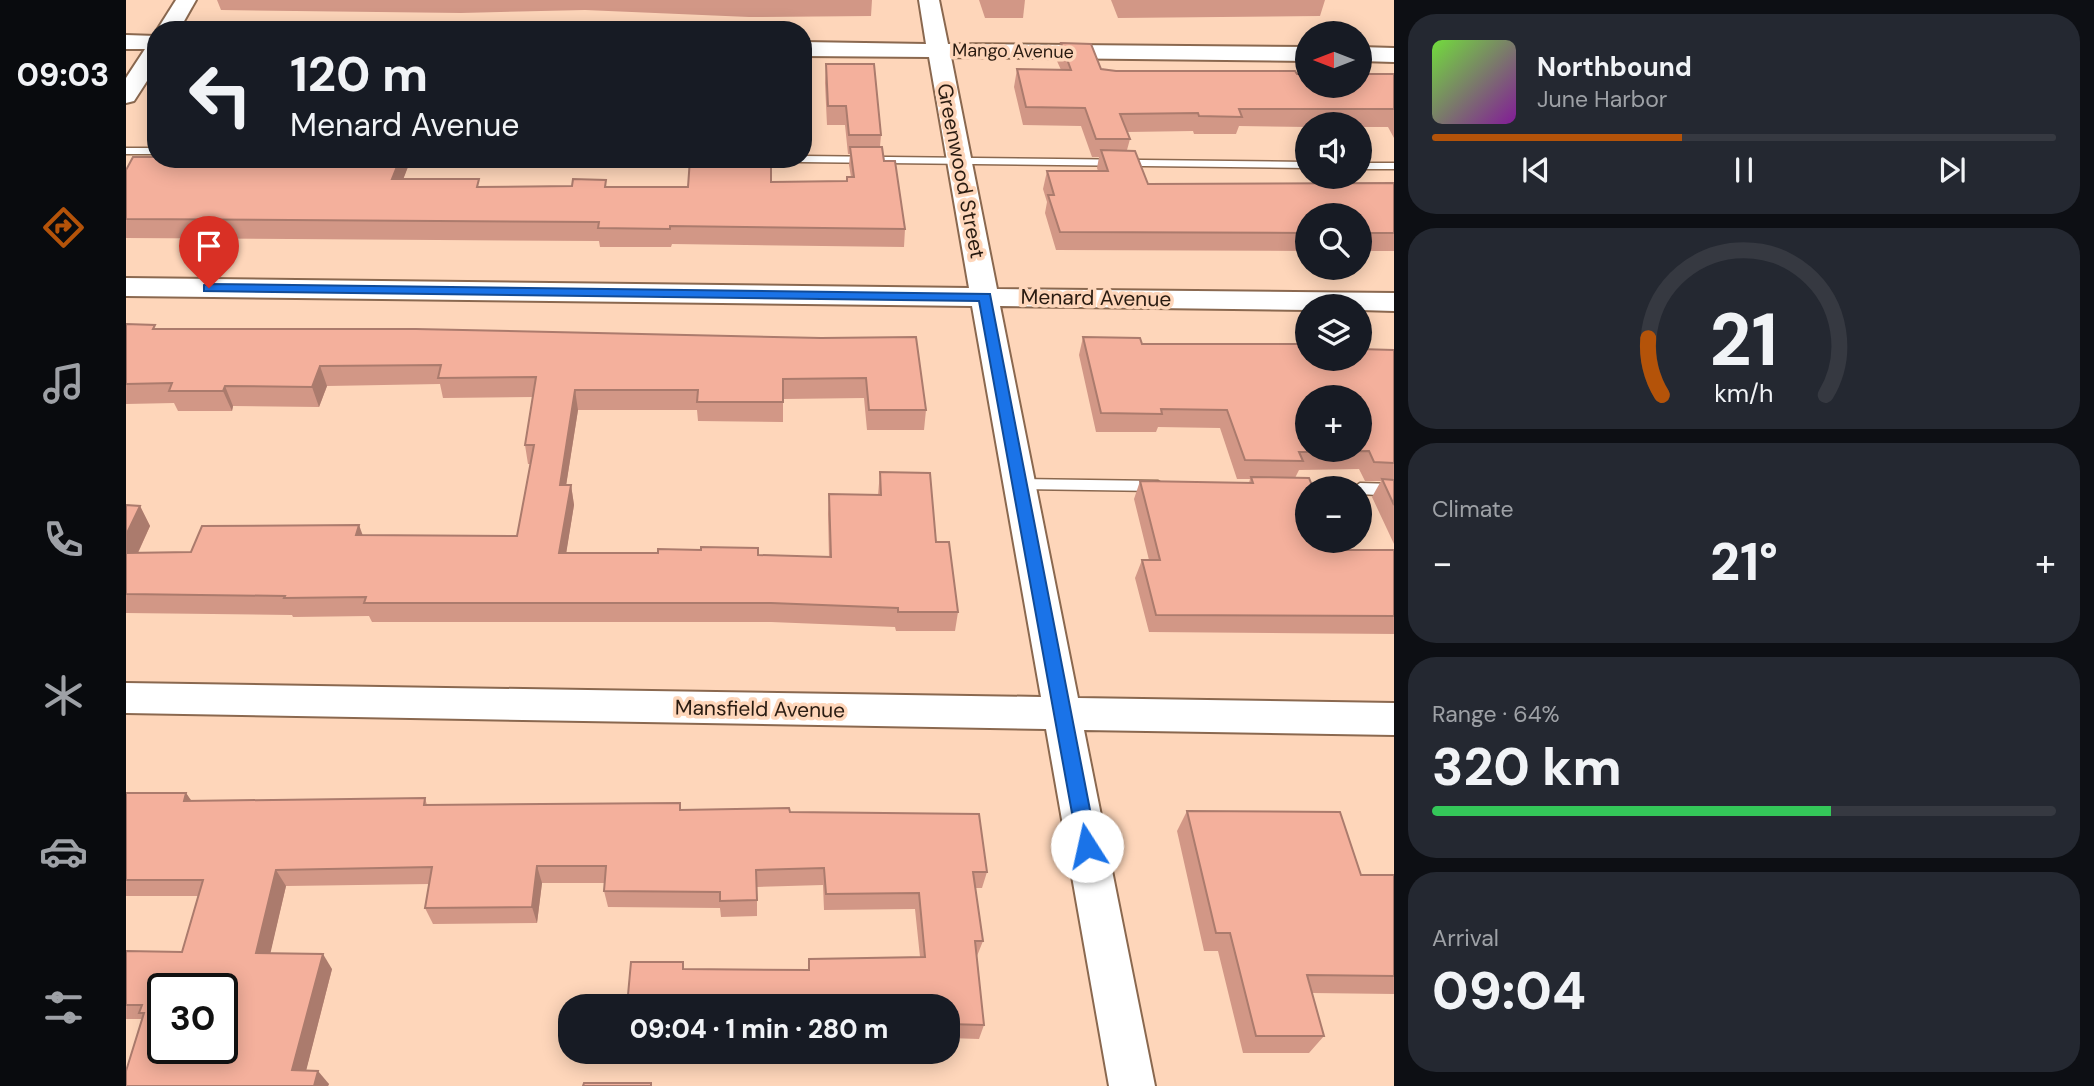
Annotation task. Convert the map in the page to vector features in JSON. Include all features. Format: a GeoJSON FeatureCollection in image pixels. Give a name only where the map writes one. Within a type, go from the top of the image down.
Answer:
{"type":"FeatureCollection","features":[{"type":"Feature","properties":{"kind":"street"},"geometry":{"type":"LineString","coordinates":[[173,21],[186,0]]}},
{"type":"Feature","properties":{"kind":"street","name":"Greenwood Street"},"geometry":{"type":"LineString","coordinates":[[929,0],[1132,1086]]}},
{"type":"Feature","properties":{"kind":"street"},"geometry":{"type":"LineString","coordinates":[[126,42],[147,43]]}},
{"type":"Feature","properties":{"kind":"street","name":"Mango Avenue"},"geometry":{"type":"LineString","coordinates":[[812,49],[1295,54]]}},
{"type":"Feature","properties":{"kind":"street"},"geometry":{"type":"LineString","coordinates":[[1372,54],[1394,55]]}},
{"type":"Feature","properties":{"kind":"street"},"geometry":{"type":"LineString","coordinates":[[126,96],[147,63]]}},
{"type":"Feature","properties":{"kind":"street","name":"Menard Avenue"},"geometry":{"type":"LineString","coordinates":[[126,287],[1394,302]]}},
{"type":"Feature","properties":{"kind":"street","name":"Mansfield Avenue"},"geometry":{"type":"LineString","coordinates":[[126,698],[1394,719]]}},
{"type":"Feature","properties":{"kind":"lane"},"geometry":{"type":"LineString","coordinates":[[126,151],[147,151]]}},
{"type":"Feature","properties":{"kind":"lane"},"geometry":{"type":"LineString","coordinates":[[812,159],[1295,165]]}},
{"type":"Feature","properties":{"kind":"lane"},"geometry":{"type":"LineString","coordinates":[[1372,166],[1394,166]]}},
{"type":"Feature","properties":{"kind":"lane"},"geometry":{"type":"LineString","coordinates":[[1020,484],[1170,486]]}},
{"type":"Feature","properties":{"kind":"lane"},"geometry":{"type":"LineString","coordinates":[[1372,489],[1394,490]]}},
{"type":"Feature","properties":{"kind":"building"},"geometry":{"type":"Polygon","coordinates":[[[1061,43],[1091,44],[1101,69],[1116,71],[1295,71],[1295,98],[1372,98],[1372,74],[1394,74],[1394,109],[1239,109],[1242,117],[1199,116],[1198,113],[1120,114],[1130,139],[1096,139],[1085,108],[1026,107],[1017,69],[1071,70],[1061,43]]]}},
{"type":"Feature","properties":{"kind":"building"},"geometry":{"type":"Polygon","coordinates":[[[826,64],[874,64],[881,135],[849,135],[846,106],[828,106],[826,64]]]}},
{"type":"Feature","properties":{"kind":"building"},"geometry":{"type":"Polygon","coordinates":[[[850,147],[882,147],[884,161],[895,161],[905,229],[670,226],[670,229],[598,228],[599,222],[126,219],[126,170],[133,157],[147,157],[147,168],[396,168],[392,179],[479,179],[477,187],[572,186],[573,179],[606,180],[605,187],[688,187],[689,168],[771,168],[771,182],[847,181],[847,177],[854,177],[850,147]]]}},
{"type":"Feature","properties":{"kind":"building"},"geometry":{"type":"Polygon","coordinates":[[[1101,150],[1135,151],[1148,184],[1295,183],[1295,189],[1372,189],[1372,183],[1394,183],[1394,233],[1372,233],[1372,203],[1295,203],[1295,233],[1060,232],[1048,195],[1054,195],[1047,171],[1108,171],[1101,150]]]}},
{"type":"Feature","properties":{"kind":"building"},"geometry":{"type":"Polygon","coordinates":[[[126,324],[155,325],[153,329],[416,329],[821,338],[916,337],[926,410],[869,410],[866,378],[783,379],[783,402],[697,402],[698,390],[575,390],[560,485],[571,485],[559,553],[658,553],[658,549],[701,550],[701,547],[758,548],[758,555],[831,557],[829,494],[881,495],[880,472],[930,473],[936,542],[949,542],[958,612],[898,612],[898,608],[771,603],[364,603],[366,597],[126,594],[126,553],[191,552],[202,526],[359,525],[356,535],[517,536],[534,445],[525,445],[536,377],[438,378],[441,365],[320,366],[312,387],[225,386],[223,391],[169,391],[172,383],[126,384],[126,324]]]}},
{"type":"Feature","properties":{"kind":"building"},"geometry":{"type":"Polygon","coordinates":[[[1083,337],[1140,338],[1142,344],[1295,344],[1295,371],[1372,371],[1372,349],[1394,350],[1394,463],[1374,462],[1372,458],[1372,385],[1295,385],[1295,461],[1245,460],[1227,410],[1161,409],[1162,414],[1101,413],[1083,337]]]}},
{"type":"Feature","properties":{"kind":"building"},"geometry":{"type":"Polygon","coordinates":[[[1251,477],[1295,478],[1295,553],[1372,553],[1372,550],[1394,550],[1394,616],[1156,615],[1142,560],[1160,560],[1140,481],[1253,483],[1251,477]]]}},
{"type":"Feature","properties":{"kind":"building"},"geometry":{"type":"Polygon","coordinates":[[[1382,479],[1394,480],[1394,505],[1382,479]]]}},
{"type":"Feature","properties":{"kind":"building"},"geometry":{"type":"Polygon","coordinates":[[[126,505],[140,506],[126,535],[126,505]]]}},
{"type":"Feature","properties":{"kind":"building"},"geometry":{"type":"Polygon","coordinates":[[[126,793],[186,793],[184,801],[425,798],[424,805],[680,803],[680,810],[789,808],[790,812],[979,814],[987,872],[973,872],[983,941],[975,941],[984,1025],[960,1024],[960,994],[628,994],[631,962],[683,962],[683,969],[809,970],[809,959],[925,957],[919,893],[826,894],[824,868],[756,870],[757,900],[720,901],[720,892],[604,891],[606,866],[537,866],[532,907],[425,908],[432,867],[276,870],[256,953],[323,954],[292,1070],[318,1071],[314,1086],[126,1086],[126,1071],[144,1013],[139,1013],[142,1005],[126,1005],[126,951],[182,952],[203,880],[126,880],[126,793]]]}},
{"type":"Feature","properties":{"kind":"building"},"geometry":{"type":"Polygon","coordinates":[[[1187,811],[1340,812],[1361,875],[1394,875],[1394,976],[1307,975],[1324,1036],[1256,1036],[1230,933],[1216,933],[1187,811]]]}},
{"type":"Feature","properties":{"kind":"building"},"geometry":{"type":"Polygon","coordinates":[[[584,1083],[651,1083],[651,1086],[583,1086],[584,1083]]]}},
{"type":"Feature","properties":{"kind":"route"},"geometry":{"type":"LineString","coordinates":[[209,288],[985,297],[1087,846]]}}]}
